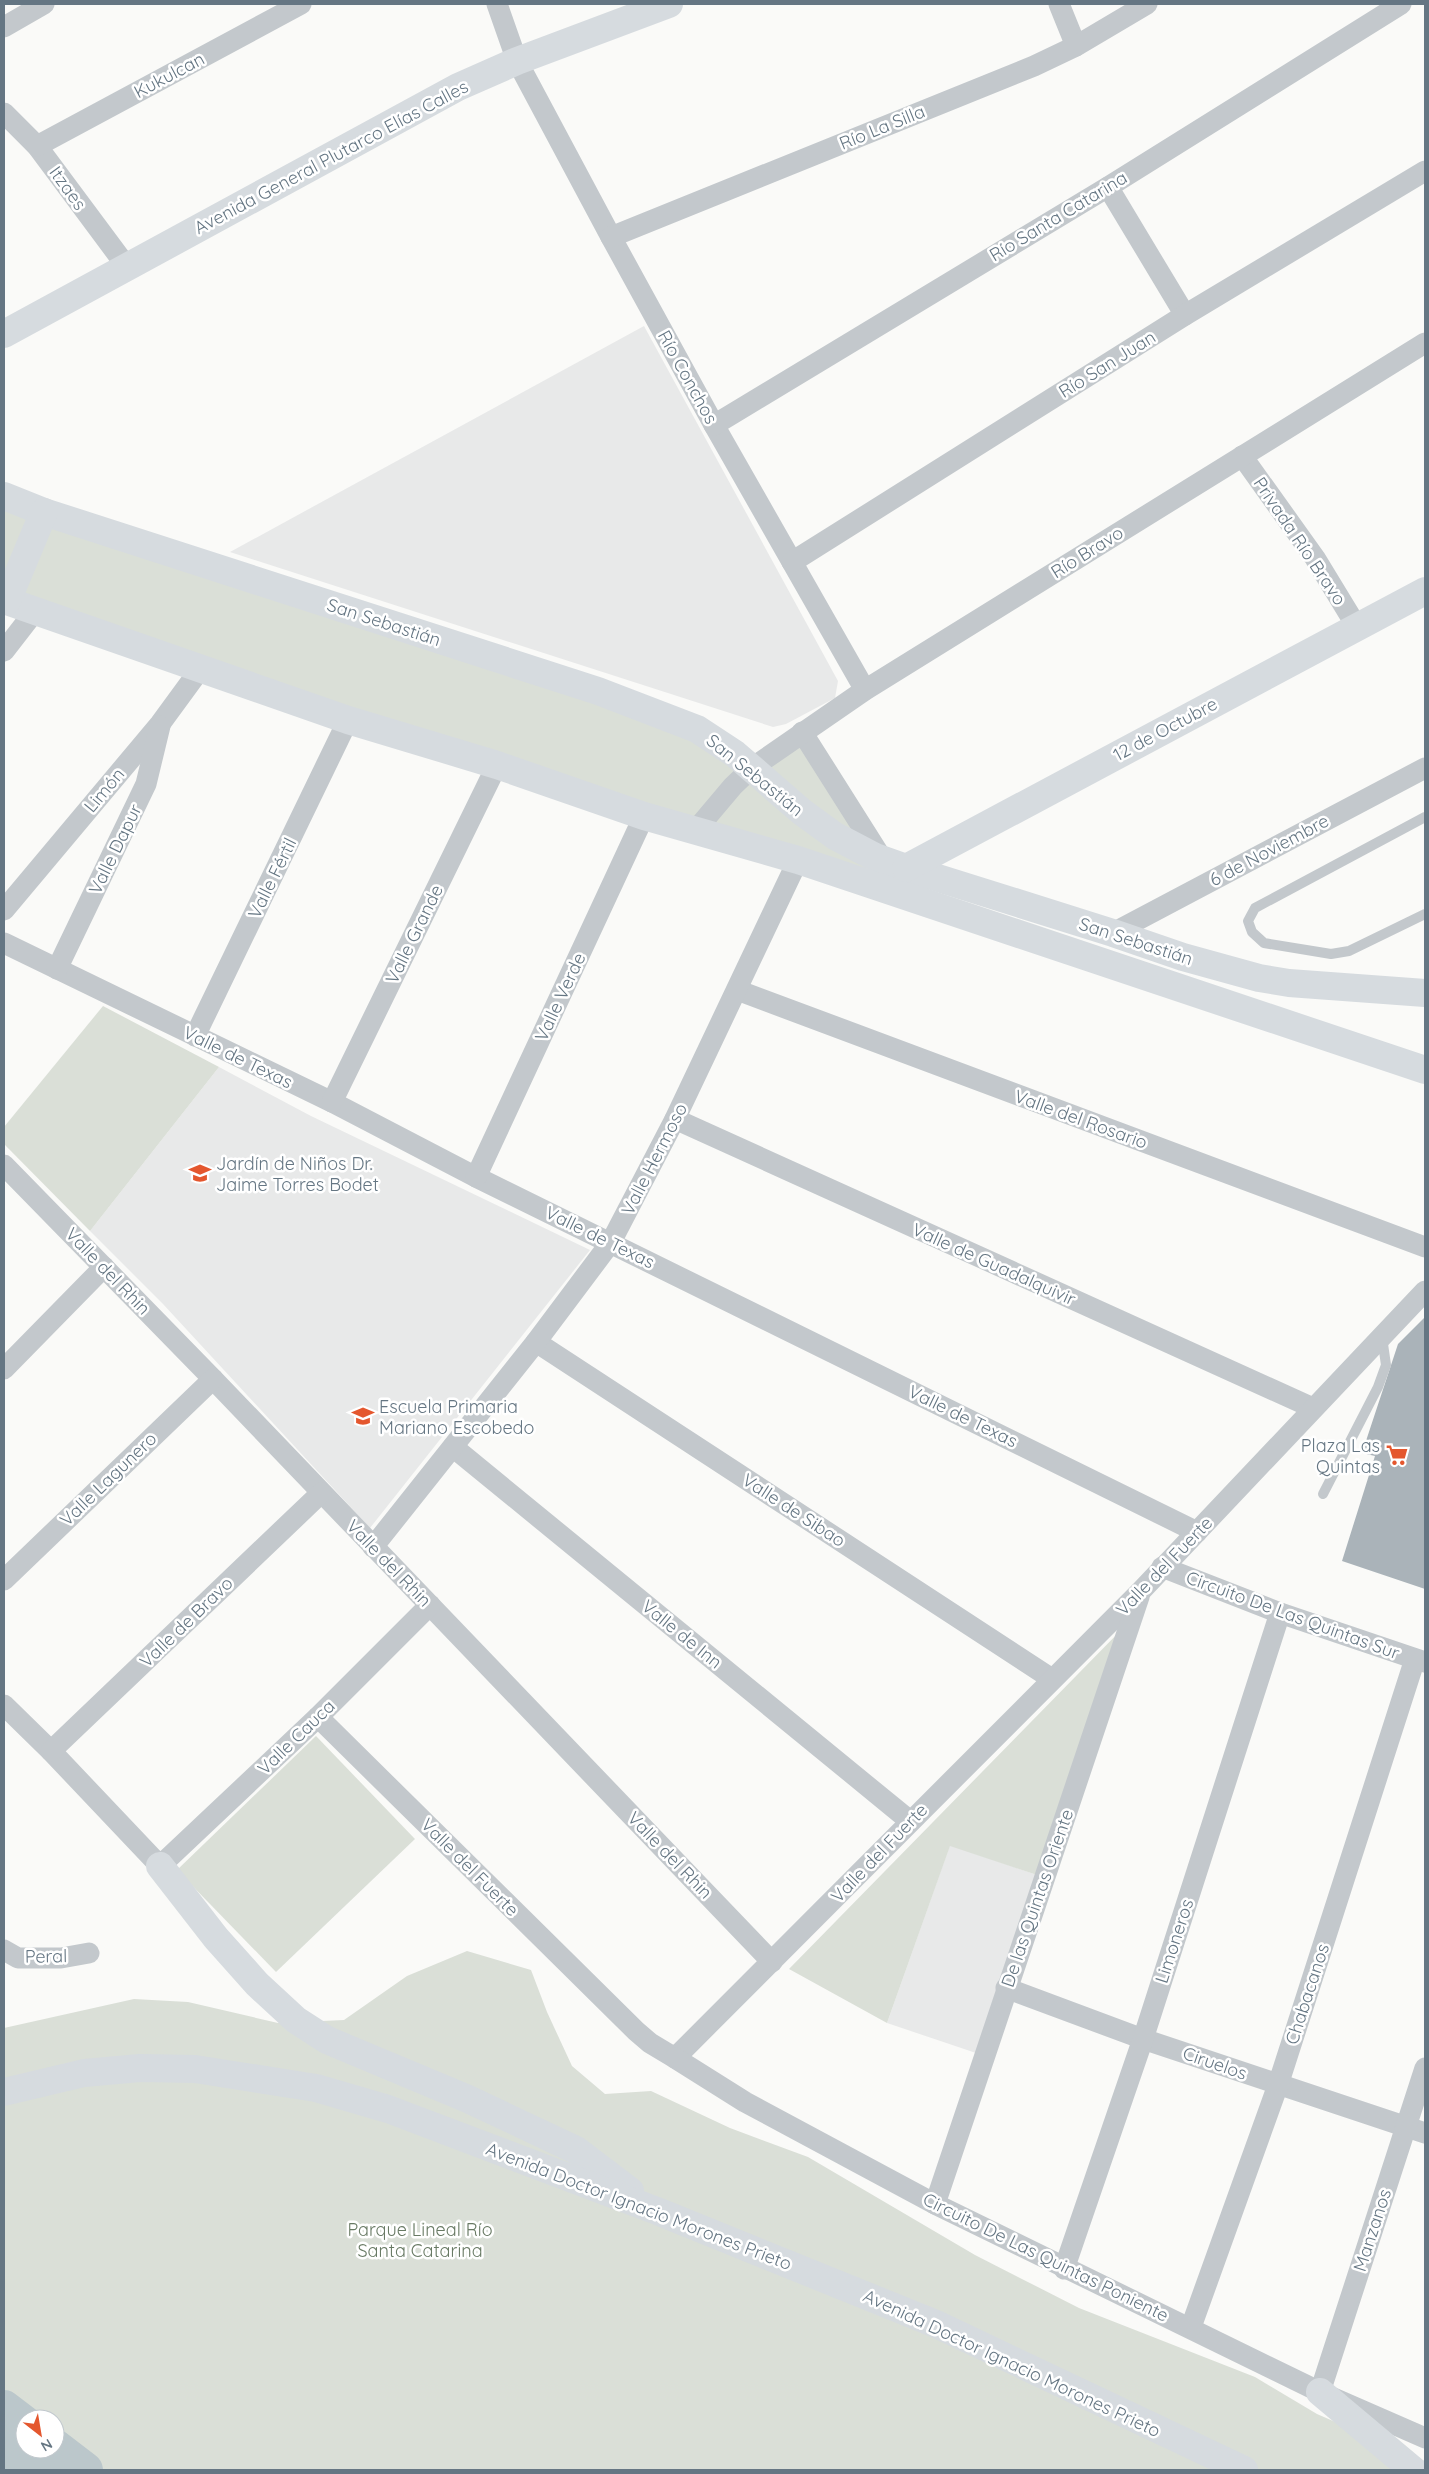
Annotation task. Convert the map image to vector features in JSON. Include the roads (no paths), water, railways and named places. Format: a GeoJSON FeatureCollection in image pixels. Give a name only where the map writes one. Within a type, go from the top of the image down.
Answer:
{"type":"FeatureCollection","features":[{"type":"Feature","properties":{"kind":"main road","name":"Avenida General Plutarco Elías Calles"},"geometry":{"type":"LineString","coordinates":[[6,328],[126,267],[429,103],[517,61],[656,6]]}},
{"type":"Feature","properties":{"kind":"main road","name":"San Sebastián"},"geometry":{"type":"LineString","coordinates":[[4,496],[44,512],[644,707],[697,729],[717,741],[829,832],[854,847],[894,864],[1113,933],[1183,958],[1259,978],[1289,983],[1425,992]]}},
{"type":"Feature","properties":{"kind":"main road"},"geometry":{"type":"LineString","coordinates":[[5,601],[44,512]]}},
{"type":"Feature","properties":{"kind":"main road","name":"12 de Octubre"},"geometry":{"type":"LineString","coordinates":[[894,864],[1425,591]]}},
{"type":"Feature","properties":{"kind":"main road","name":"San Sebastián"},"geometry":{"type":"LineString","coordinates":[[5,601],[348,720],[496,765],[695,832],[798,860],[1425,1070]]}},
{"type":"Feature","properties":{"kind":"main road"},"geometry":{"type":"LineString","coordinates":[[160,1866],[216,1938],[257,1984],[296,2020],[327,2040],[468,2099],[576,2150],[657,2212]]}},
{"type":"Feature","properties":{"kind":"main road","name":"Avenida Doctor Ignacio Morones Prieto"},"geometry":{"type":"LineString","coordinates":[[4,2092],[84,2073],[140,2068],[195,2069],[316,2088],[388,2109],[657,2212],[936,2324],[1244,2470]]}},
{"type":"Feature","properties":{"kind":"main road"},"geometry":{"type":"LineString","coordinates":[[1320,2392],[1412,2470]]}},
{"type":"Feature","properties":{"kind":"street"},"geometry":{"type":"LineString","coordinates":[[4,27],[44,4]]}},
{"type":"Feature","properties":{"kind":"street","name":"Kukulcan"},"geometry":{"type":"LineString","coordinates":[[37,146],[301,4]]}},
{"type":"Feature","properties":{"kind":"street","name":"Río Conchos"},"geometry":{"type":"LineString","coordinates":[[497,4],[517,61],[611,237],[714,425],[865,690]]}},
{"type":"Feature","properties":{"kind":"street"},"geometry":{"type":"LineString","coordinates":[[1059,4],[1076,46]]}},
{"type":"Feature","properties":{"kind":"street","name":"Río La Silla"},"geometry":{"type":"LineString","coordinates":[[611,237],[1034,66],[1076,46],[1147,4]]}},
{"type":"Feature","properties":{"kind":"street","name":"Río Santa Catarina"},"geometry":{"type":"LineString","coordinates":[[714,425],[1108,187],[1401,4]]}},
{"type":"Feature","properties":{"kind":"street","name":"Itzaes"},"geometry":{"type":"LineString","coordinates":[[4,113],[37,146],[126,267]]}},
{"type":"Feature","properties":{"kind":"street","name":"Río San Juan"},"geometry":{"type":"LineString","coordinates":[[792,562],[1185,315],[1425,171]]}},
{"type":"Feature","properties":{"kind":"street"},"geometry":{"type":"LineString","coordinates":[[1108,187],[1185,315]]}},
{"type":"Feature","properties":{"kind":"street","name":"Río Bravo"},"geometry":{"type":"LineString","coordinates":[[695,832],[733,786],[752,768],[802,732],[865,690],[1425,343]]}},
{"type":"Feature","properties":{"kind":"street","name":"Privada Río Bravo"},"geometry":{"type":"LineString","coordinates":[[1242,456],[1315,558],[1357,627]]}},
{"type":"Feature","properties":{"kind":"street"},"geometry":{"type":"LineString","coordinates":[[4,652],[35,611]]}},
{"type":"Feature","properties":{"kind":"street","name":"Limón"},"geometry":{"type":"LineString","coordinates":[[4,910],[160,724],[202,668]]}},
{"type":"Feature","properties":{"kind":"street","name":"Valle Fértil"},"geometry":{"type":"LineString","coordinates":[[196,1036],[348,720]]}},
{"type":"Feature","properties":{"kind":"street","name":"Valle Dapur"},"geometry":{"type":"LineString","coordinates":[[56,969],[146,784],[160,724]]}},
{"type":"Feature","properties":{"kind":"street"},"geometry":{"type":"LineString","coordinates":[[802,732],[894,864]]}},
{"type":"Feature","properties":{"kind":"street","name":"Valle Grande"},"geometry":{"type":"LineString","coordinates":[[332,1102],[496,765]]}},
{"type":"Feature","properties":{"kind":"street","name":"6 de Noviembre"},"geometry":{"type":"LineString","coordinates":[[1113,933],[1425,768]]}},
{"type":"Feature","properties":{"kind":"street","name":"Valle Verde"},"geometry":{"type":"LineString","coordinates":[[476,1177],[644,816]]}},
{"type":"Feature","properties":{"kind":"street","name":"Valle Hermoso"},"geometry":{"type":"LineString","coordinates":[[373,1548],[536,1342],[610,1242],[676,1119],[798,860]]}},
{"type":"Feature","properties":{"kind":"street","name":"Valle de Texas"},"geometry":{"type":"LineString","coordinates":[[4,942],[332,1102],[476,1177],[1197,1532]]}},
{"type":"Feature","properties":{"kind":"street","name":"Valle del Rosario"},"geometry":{"type":"LineString","coordinates":[[737,990],[1425,1247]]}},
{"type":"Feature","properties":{"kind":"street","name":"Valle de Guadalquivir"},"geometry":{"type":"LineString","coordinates":[[676,1119],[1313,1408]]}},
{"type":"Feature","properties":{"kind":"street","name":"Valle del Rhin"},"geometry":{"type":"LineString","coordinates":[[4,1165],[213,1379],[772,1962]]}},
{"type":"Feature","properties":{"kind":"street"},"geometry":{"type":"LineString","coordinates":[[4,1369],[104,1268]]}},
{"type":"Feature","properties":{"kind":"street","name":"Valle del Fuerte"},"geometry":{"type":"LineString","coordinates":[[318,1717],[636,2031],[650,2043],[675,2058],[1052,1678],[1140,1592],[1425,1291]]}},
{"type":"Feature","properties":{"kind":"street","name":"Valle de Sibao"},"geometry":{"type":"LineString","coordinates":[[536,1342],[1052,1678]]}},
{"type":"Feature","properties":{"kind":"street","name":"Valle Lagunero"},"geometry":{"type":"LineString","coordinates":[[4,1580],[213,1379]]}},
{"type":"Feature","properties":{"kind":"street","name":"Valle de Inn"},"geometry":{"type":"LineString","coordinates":[[453,1447],[910,1821]]}},
{"type":"Feature","properties":{"kind":"street","name":"Valle de Bravo"},"geometry":{"type":"LineString","coordinates":[[51,1751],[321,1493]]}},
{"type":"Feature","properties":{"kind":"street","name":"Circuito De Las Quintas Sur"},"geometry":{"type":"LineString","coordinates":[[1162,1567],[1280,1612],[1420,1660]]}},
{"type":"Feature","properties":{"kind":"street","name":"De las Quintas Oriente"},"geometry":{"type":"LineString","coordinates":[[935,2204],[1140,1592]]}},
{"type":"Feature","properties":{"kind":"street","name":"Valle Cauca"},"geometry":{"type":"LineString","coordinates":[[160,1866],[318,1717],[430,1605]]}},
{"type":"Feature","properties":{"kind":"street","name":"Limoneros"},"geometry":{"type":"LineString","coordinates":[[1064,2269],[1143,2039],[1280,1612]]}},
{"type":"Feature","properties":{"kind":"street","name":"Chabacanos"},"geometry":{"type":"LineString","coordinates":[[1191,2327],[1278,2085],[1420,1660]]}},
{"type":"Feature","properties":{"kind":"street"},"geometry":{"type":"LineString","coordinates":[[4,1705],[51,1751],[160,1866]]}},
{"type":"Feature","properties":{"kind":"street","name":"Peral"},"geometry":{"type":"LineString","coordinates":[[4,1950],[18,1958],[61,1958],[89,1953]]}},
{"type":"Feature","properties":{"kind":"street","name":"Ciruelos"},"geometry":{"type":"LineString","coordinates":[[1006,1988],[1143,2039],[1425,2133]]}},
{"type":"Feature","properties":{"kind":"street","name":"Circuito De Las Quintas Poniente"},"geometry":{"type":"LineString","coordinates":[[675,2058],[745,2102],[935,2204],[1064,2269],[1191,2327],[1320,2392],[1425,2438]]}},
{"type":"Feature","properties":{"kind":"street","name":"Manzanos"},"geometry":{"type":"LineString","coordinates":[[1320,2392],[1425,2068]]}},
{"type":"Feature","properties":{"kind":"lane"},"geometry":{"type":"LineString","coordinates":[[1425,817],[1255,908],[1248,921],[1252,932],[1264,943],[1331,954],[1349,951],[1425,914]]}},
{"type":"Feature","properties":{"kind":"lane"},"geometry":{"type":"LineString","coordinates":[[1323,1494],[1378,1387],[1386,1365],[1382,1336]]}},
{"type":"Feature","properties":{"kind":"waterway","name":"Río Santa Catarina"},"geometry":{"type":"LineString","coordinates":[[4,2408],[15,2416]]}},
{"type":"Feature","properties":{"kind":"waterway","name":"Río Santa Catarina"},"geometry":{"type":"LineString","coordinates":[[65,2455],[85,2470]]}},
{"type":"Feature","properties":{"kind":"place","name":"Jardín de Niños Dr. Jaime Torres Bodet"},"geometry":{"type":"Point","coordinates":[200,1173]}},
{"type":"Feature","properties":{"kind":"place","name":"Escuela Primaria Mariano Escobedo"},"geometry":{"type":"Point","coordinates":[363,1416]}},
{"type":"Feature","properties":{"kind":"place","name":"Plaza Las Quintas"},"geometry":{"type":"Point","coordinates":[1397,1455]}},
{"type":"Feature","properties":{"kind":"park label","name":"Parque Lineal Río Santa Catarina"},"geometry":{"type":"Point","coordinates":[420,2239]}}]}
